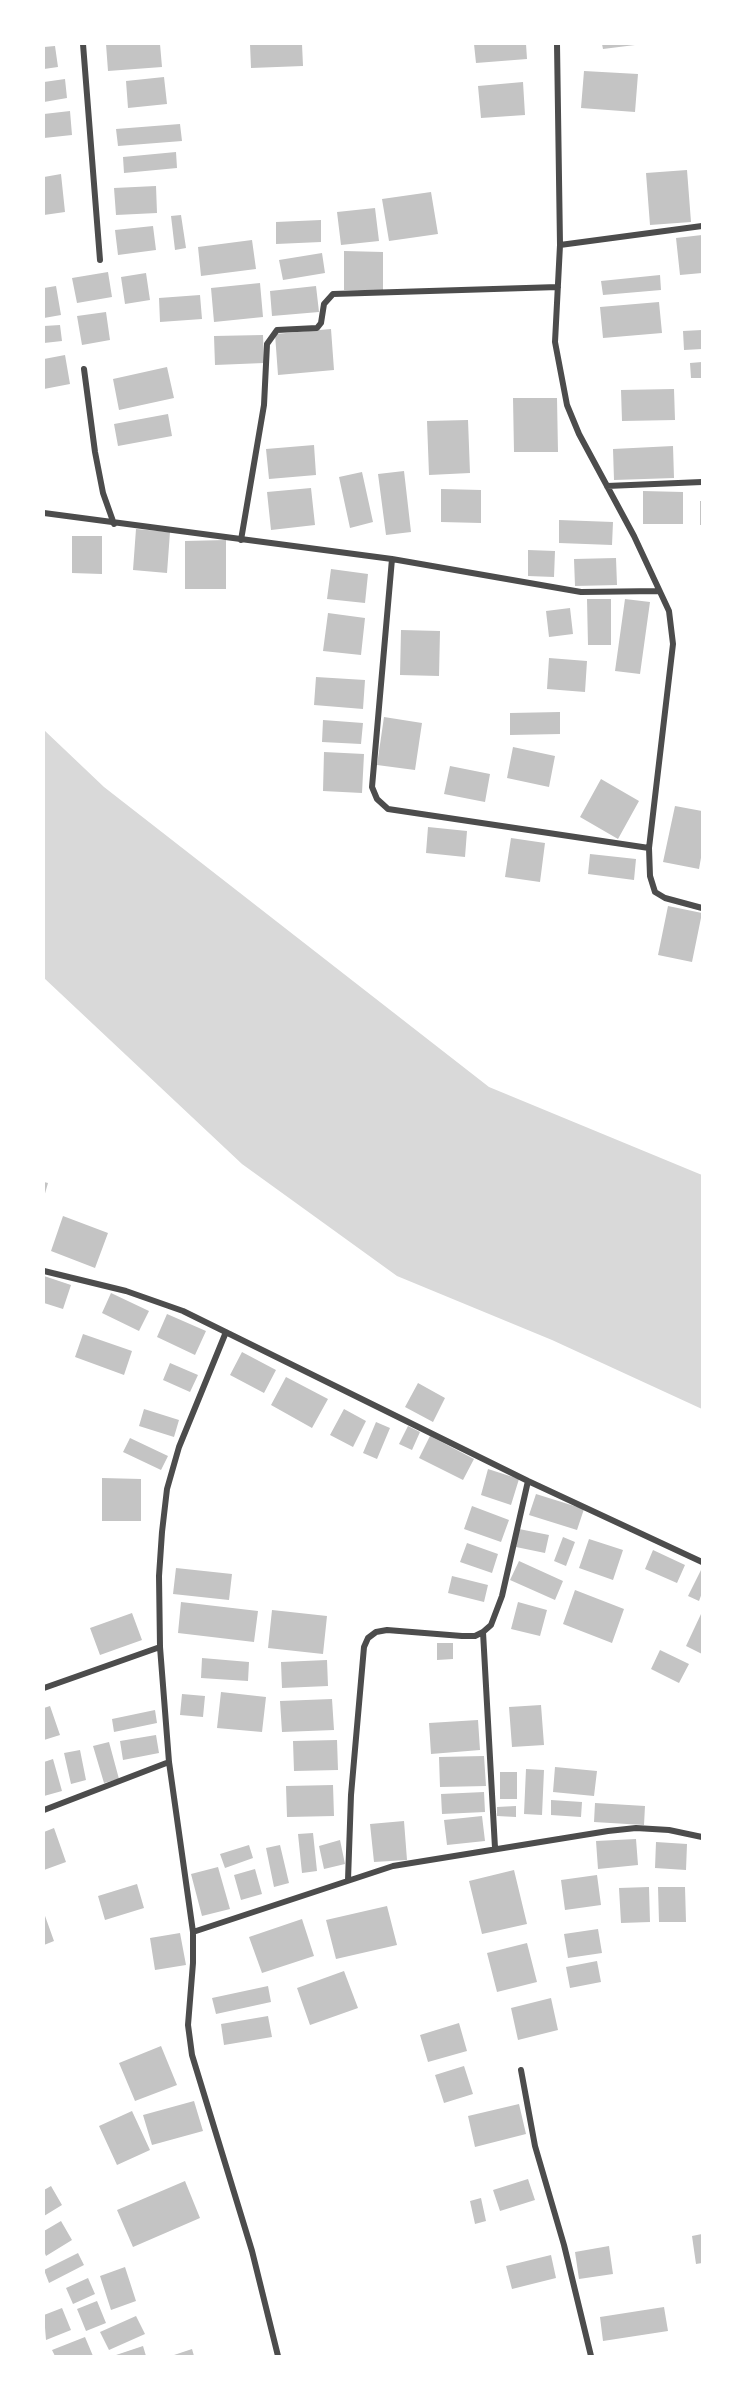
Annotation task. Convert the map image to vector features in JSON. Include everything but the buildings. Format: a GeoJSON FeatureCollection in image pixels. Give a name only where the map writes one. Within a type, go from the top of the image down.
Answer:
{"type":"FeatureCollection","features":[{"type":"Feature","properties":{"kind":"street"},"geometry":{"type":"LineString","coordinates":[[83,44],[100,260]]}},
{"type":"Feature","properties":{"kind":"street"},"geometry":{"type":"LineString","coordinates":[[557,44],[560,245],[555,342],[567,405],[579,434],[634,536],[669,611],[673,644],[649,848],[650,876],[655,892],[665,898],[702,908]]}},
{"type":"Feature","properties":{"kind":"street"},"geometry":{"type":"LineString","coordinates":[[560,245],[702,226]]}},
{"type":"Feature","properties":{"kind":"street"},"geometry":{"type":"LineString","coordinates":[[241,540],[264,405],[267,344],[277,330],[317,328],[321,323],[324,304],[333,294],[558,287]]}},
{"type":"Feature","properties":{"kind":"street"},"geometry":{"type":"LineString","coordinates":[[84,369],[95,452],[103,493],[114,524]]}},
{"type":"Feature","properties":{"kind":"street"},"geometry":{"type":"LineString","coordinates":[[607,486],[702,482]]}},
{"type":"Feature","properties":{"kind":"street"},"geometry":{"type":"LineString","coordinates":[[44,513],[392,559],[581,592],[659,591]]}},
{"type":"Feature","properties":{"kind":"street"},"geometry":{"type":"LineString","coordinates":[[392,559],[372,787],[377,799],[388,809],[649,848]]}},
{"type":"Feature","properties":{"kind":"street"},"geometry":{"type":"LineString","coordinates":[[44,1271],[126,1291],[183,1311],[528,1481],[702,1562]]}},
{"type":"Feature","properties":{"kind":"street"},"geometry":{"type":"LineString","coordinates":[[226,1332],[179,1447],[167,1489],[159,1576],[160,1647],[169,1762],[192,1932],[193,1963],[188,2025],[192,2055],[252,2251],[278,2356]]}},
{"type":"Feature","properties":{"kind":"street"},"geometry":{"type":"LineString","coordinates":[[348,1880],[351,1795],[364,1647],[376,1632],[387,1630],[475,1636],[491,1625],[502,1596],[528,1481]]}},
{"type":"Feature","properties":{"kind":"street"},"geometry":{"type":"LineString","coordinates":[[483,1632],[495,1848]]}},
{"type":"Feature","properties":{"kind":"street"},"geometry":{"type":"LineString","coordinates":[[44,1688],[160,1647]]}},
{"type":"Feature","properties":{"kind":"street"},"geometry":{"type":"LineString","coordinates":[[44,1810],[169,1762]]}},
{"type":"Feature","properties":{"kind":"street"},"geometry":{"type":"LineString","coordinates":[[192,1932],[393,1866],[495,1848],[636,1828],[669,1830],[702,1837]]}},
{"type":"Feature","properties":{"kind":"street"},"geometry":{"type":"LineString","coordinates":[[521,2070],[536,2146],[564,2245],[591,2356]]}},
{"type":"Feature","properties":{"kind":"shaded area"},"geometry":{"type":"Polygon","coordinates":[[[44,730],[104,787],[489,1087],[702,1175],[702,1409],[552,1340],[397,1276],[242,1164],[44,978],[44,730]]]}}]}
